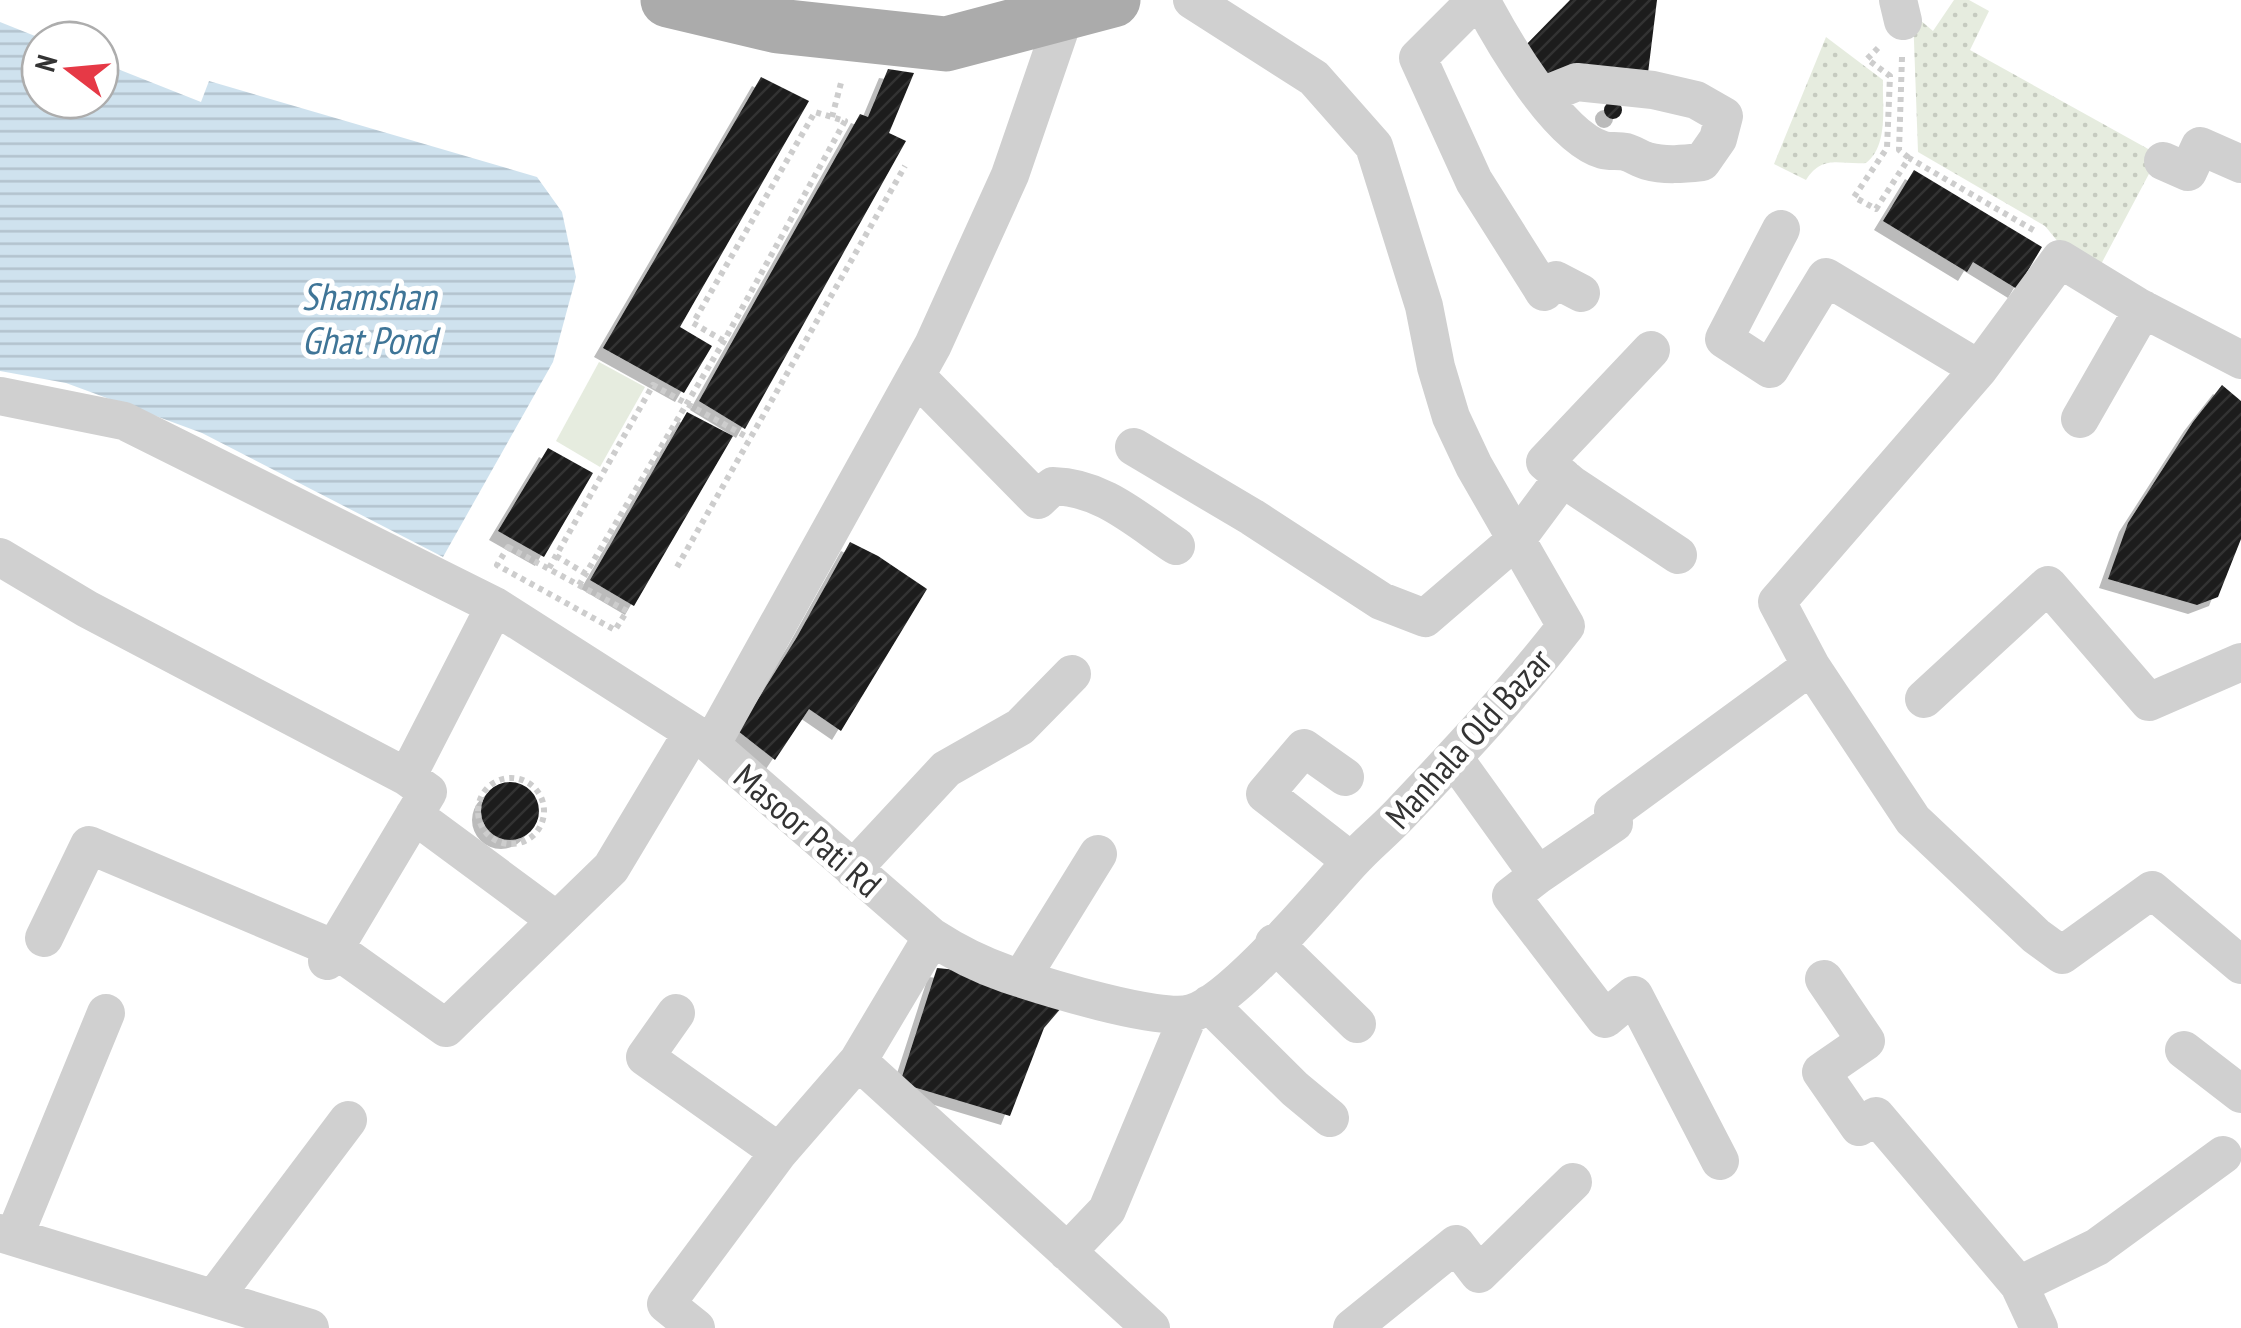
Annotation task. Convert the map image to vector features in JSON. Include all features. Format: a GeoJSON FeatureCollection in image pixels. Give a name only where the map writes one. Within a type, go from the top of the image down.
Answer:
{"type":"FeatureCollection","features":[{"type":"Feature","properties":{"kind":"main road"},"geometry":{"type":"LineString","coordinates":[[668,0],[764,10],[778,26],[946,44],[1089,6]]}},
{"type":"Feature","properties":{"kind":"street","name":"Manhala Old Bazar"},"geometry":{"type":"LineString","coordinates":[[1192,0],[1314,78],[1374,146],[1424,306],[1451,417],[1474,466],[1566,626],[1454,758],[1351,861],[1322,898],[1199,1009]]}},
{"type":"Feature","properties":{"kind":"street"},"geometry":{"type":"LineString","coordinates":[[1542,96],[1479,0],[1418,58],[1474,181],[1544,292],[1556,280],[1581,293]]}},
{"type":"Feature","properties":{"kind":"street","name":"Masoor Pati Rd"},"geometry":{"type":"LineString","coordinates":[[932,937],[702,739],[933,344],[1089,6]]}},
{"type":"Feature","properties":{"kind":"street"},"geometry":{"type":"LineString","coordinates":[[2162,161],[2188,172],[2200,146],[2241,164]]}},
{"type":"Feature","properties":{"kind":"street"},"geometry":{"type":"LineString","coordinates":[[1780,228],[1724,339],[1770,369],[1826,276],[1979,369]]}},
{"type":"Feature","properties":{"kind":"street"},"geometry":{"type":"LineString","coordinates":[[2241,360],[2143,309],[2060,259],[1979,369],[1777,602],[1811,666],[1913,820],[2049,946],[2062,955],[2152,890],[2241,965]]}},
{"type":"Feature","properties":{"kind":"street"},"geometry":{"type":"LineString","coordinates":[[2080,419],[2143,309]]}},
{"type":"Feature","properties":{"kind":"street"},"geometry":{"type":"LineString","coordinates":[[1651,350],[1546,462],[1678,555]]}},
{"type":"Feature","properties":{"kind":"street"},"geometry":{"type":"LineString","coordinates":[[916,376],[1038,500],[1053,486],[1074,487],[1106,498],[1176,546]]}},
{"type":"Feature","properties":{"kind":"street"},"geometry":{"type":"LineString","coordinates":[[0,396],[124,421],[495,606],[702,739],[611,868],[446,1028],[331,955],[89,845],[44,938]]}},
{"type":"Feature","properties":{"kind":"street"},"geometry":{"type":"LineString","coordinates":[[1134,447],[1381,601],[1425,618],[1517,539],[1564,477]]}},
{"type":"Feature","properties":{"kind":"street"},"geometry":{"type":"LineString","coordinates":[[0,557],[87,609],[407,777],[428,792],[331,955]]}},
{"type":"Feature","properties":{"kind":"street"},"geometry":{"type":"LineString","coordinates":[[1924,699],[2048,585],[2149,702],[2241,662]]}},
{"type":"Feature","properties":{"kind":"street"},"geometry":{"type":"LineString","coordinates":[[407,777],[495,606]]}},
{"type":"Feature","properties":{"kind":"street"},"geometry":{"type":"LineString","coordinates":[[1720,1161],[1634,995],[1605,1019],[1511,896],[1614,823],[1613,812],[1811,666]]}},
{"type":"Feature","properties":{"kind":"street"},"geometry":{"type":"LineString","coordinates":[[852,868],[946,769],[1020,726],[1072,674]]}},
{"type":"Feature","properties":{"kind":"street"},"geometry":{"type":"LineString","coordinates":[[1345,777],[1304,748],[1265,794],[1351,861]]}},
{"type":"Feature","properties":{"kind":"street"},"geometry":{"type":"LineString","coordinates":[[1454,758],[1538,874]]}},
{"type":"Feature","properties":{"kind":"street"},"geometry":{"type":"LineString","coordinates":[[414,815],[556,920]]}},
{"type":"Feature","properties":{"kind":"street"},"geometry":{"type":"LineString","coordinates":[[1022,978],[1098,854]]}},
{"type":"Feature","properties":{"kind":"street"},"geometry":{"type":"LineString","coordinates":[[696,1328],[666,1304],[779,1152],[858,1061],[932,937],[952,950],[1022,978],[1156,1015],[1199,1009],[1330,1118]]}},
{"type":"Feature","properties":{"kind":"street"},"geometry":{"type":"LineString","coordinates":[[1274,943],[1357,1024]]}},
{"type":"Feature","properties":{"kind":"street"},"geometry":{"type":"LineString","coordinates":[[1824,979],[1866,1041],[1821,1072],[1860,1127],[1876,1116],[2019,1285],[2038,1328]]}},
{"type":"Feature","properties":{"kind":"street"},"geometry":{"type":"LineString","coordinates":[[1066,1252],[1107,1210],[1199,1009]]}},
{"type":"Feature","properties":{"kind":"street"},"geometry":{"type":"LineString","coordinates":[[106,1013],[7,1235],[310,1328]]}},
{"type":"Feature","properties":{"kind":"street"},"geometry":{"type":"LineString","coordinates":[[676,1013],[645,1057],[779,1152]]}},
{"type":"Feature","properties":{"kind":"street"},"geometry":{"type":"LineString","coordinates":[[2184,1050],[2241,1094]]}},
{"type":"Feature","properties":{"kind":"street"},"geometry":{"type":"LineString","coordinates":[[858,1061],[1151,1328]]}},
{"type":"Feature","properties":{"kind":"street"},"geometry":{"type":"LineString","coordinates":[[214,1298],[348,1120]]}},
{"type":"Feature","properties":{"kind":"street"},"geometry":{"type":"LineString","coordinates":[[2019,1285],[2097,1246],[2223,1155]]}},
{"type":"Feature","properties":{"kind":"street"},"geometry":{"type":"LineString","coordinates":[[1352,1328],[1456,1244],[1478,1274],[1573,1182]]}},
{"type":"Feature","properties":{"kind":"path"},"geometry":{"type":"LineString","coordinates":[[1900,11],[1867,59],[1890,76],[1887,148],[1854,197],[1876,209],[1909,158]]}},
{"type":"Feature","properties":{"kind":"path"},"geometry":{"type":"LineString","coordinates":[[1899,150],[1900,11]]}},
{"type":"Feature","properties":{"kind":"path"},"geometry":{"type":"LineString","coordinates":[[579,585],[724,341],[845,121],[816,112],[694,324],[724,341]]}},
{"type":"Feature","properties":{"kind":"path"},"geometry":{"type":"LineString","coordinates":[[1887,148],[1899,150],[2046,237]]}},
{"type":"Feature","properties":{"kind":"path"},"geometry":{"type":"LineString","coordinates":[[676,566],[905,166]]}},
{"type":"Feature","properties":{"kind":"path"},"geometry":{"type":"LineString","coordinates":[[549,568],[653,385],[749,438]]}},
{"type":"Feature","properties":{"kind":"path"},"geometry":{"type":"LineString","coordinates":[[508,547],[549,568],[627,611],[615,630],[497,565],[508,547]]}},
{"type":"Feature","properties":{"kind":"path"},"geometry":{"type":"LineString","coordinates":[[556,556],[586,574]]}},
{"type":"Feature","properties":{"kind":"path"},"geometry":{"type":"LineString","coordinates":[[520,778],[538,792],[545,811],[529,840],[503,845],[481,828],[478,801],[494,780],[520,778]]}},
{"type":"Feature","properties":{"kind":"shaded area"},"geometry":{"type":"Polygon","coordinates":[[[1954,0],[1969,0],[1989,11],[1970,50],[2159,155],[2099,268],[2059,243],[2045,226],[1918,152],[1913,14],[1933,31],[1954,0]]]}},
{"type":"Feature","properties":{"kind":"shaded area"},"geometry":{"type":"Polygon","coordinates":[[[1826,37],[1883,80],[1881,136],[1866,163],[1832,162],[1819,167],[1806,180],[1774,164],[1826,37]]]}},
{"type":"Feature","properties":{"kind":"shaded area"},"geometry":{"type":"Polygon","coordinates":[[[599,362],[645,387],[600,467],[556,441],[599,362]]]}},
{"type":"Feature","properties":{"kind":"water","name":"Shamshan Ghat Pond"},"geometry":{"type":"Polygon","coordinates":[[[0,22],[20,30],[20,120],[120,120],[120,70],[201,102],[209,81],[537,177],[562,212],[576,277],[553,362],[443,557],[202,433],[66,383],[0,371],[0,22]]]}},
{"type":"Feature","properties":{"kind":"building"},"geometry":{"type":"Polygon","coordinates":[[[1570,0],[1657,0],[1647,81],[1538,74],[1519,52],[1570,0]]]}},
{"type":"Feature","properties":{"kind":"building"},"geometry":{"type":"Polygon","coordinates":[[[888,69],[914,73],[889,133],[906,141],[745,429],[699,401],[860,114],[868,117],[888,69]]]}},
{"type":"Feature","properties":{"kind":"building"},"geometry":{"type":"Polygon","coordinates":[[[761,77],[809,101],[680,327],[712,346],[684,393],[603,348],[761,77]]]}},
{"type":"Feature","properties":{"kind":"building"},"geometry":{"type":"Polygon","coordinates":[[[1613,101],[1622,110],[1613,119],[1604,110],[1613,101]]]}},
{"type":"Feature","properties":{"kind":"building"},"geometry":{"type":"Polygon","coordinates":[[[1914,170],[2042,247],[2017,289],[1973,262],[1967,272],[1883,221],[1914,170]]]}},
{"type":"Feature","properties":{"kind":"building"},"geometry":{"type":"Polygon","coordinates":[[[2222,385],[2241,401],[2241,539],[2218,597],[2197,605],[2108,579],[2128,523],[2193,422],[2222,385]]]}},
{"type":"Feature","properties":{"kind":"building"},"geometry":{"type":"Polygon","coordinates":[[[687,412],[733,436],[634,606],[590,580],[687,412]]]}},
{"type":"Feature","properties":{"kind":"building"},"geometry":{"type":"Polygon","coordinates":[[[548,448],[593,473],[544,557],[498,531],[548,448]]]}},
{"type":"Feature","properties":{"kind":"building"},"geometry":{"type":"Polygon","coordinates":[[[850,542],[927,589],[841,731],[809,709],[775,760],[738,731],[850,542]]]}},
{"type":"Feature","properties":{"kind":"building"},"geometry":{"type":"Polygon","coordinates":[[[510,782],[530,791],[539,811],[530,831],[510,840],[490,831],[481,811],[490,791],[510,782]]]}},
{"type":"Feature","properties":{"kind":"building"},"geometry":{"type":"Polygon","coordinates":[[[937,968],[967,971],[1062,1007],[1044,1028],[1010,1116],[900,1083],[937,968]]]}}]}
